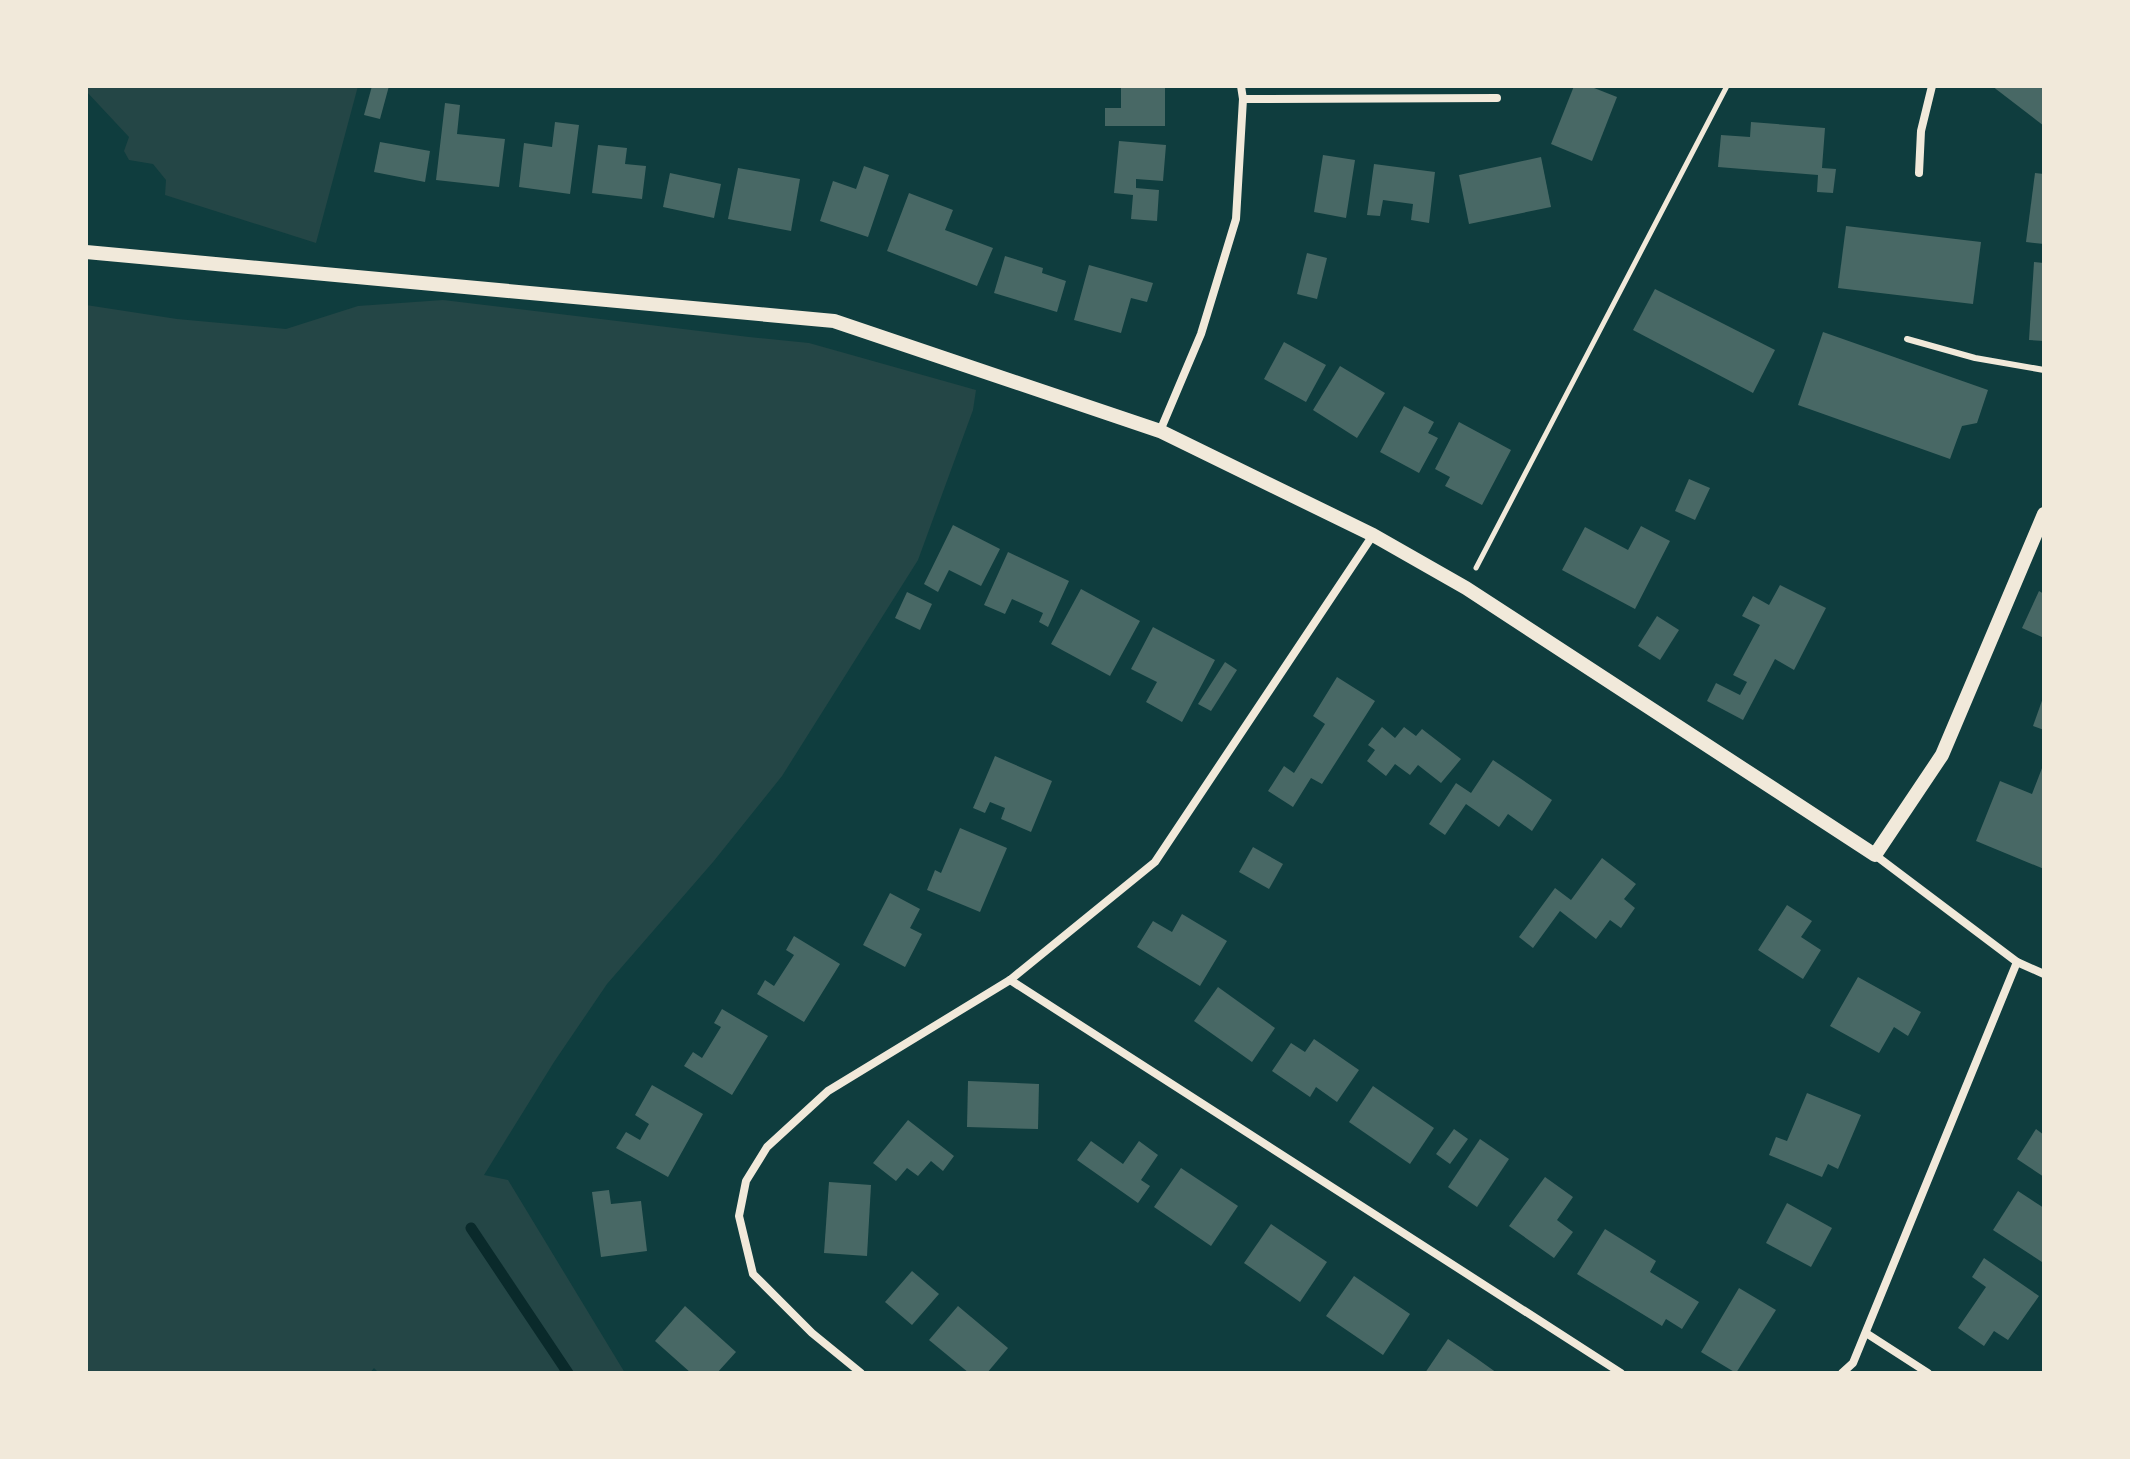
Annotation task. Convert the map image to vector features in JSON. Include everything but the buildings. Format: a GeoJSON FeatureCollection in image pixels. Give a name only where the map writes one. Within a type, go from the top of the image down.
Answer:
{"type":"FeatureCollection","features":[{"type":"Feature","properties":{"kind":"street"},"geometry":{"type":"LineString","coordinates":[[1160,431],[1201,334],[1236,219],[1243,99],[1241,86]]}},
{"type":"Feature","properties":{"kind":"street"},"geometry":{"type":"LineString","coordinates":[[1919,173],[1921,131],[1932,86]]}},
{"type":"Feature","properties":{"kind":"street"},"geometry":{"type":"LineString","coordinates":[[1243,99],[1497,98]]}},
{"type":"Feature","properties":{"kind":"street"},"geometry":{"type":"LineString","coordinates":[[86,252],[834,321],[1160,431],[1373,535],[1466,588],[1875,855],[2017,962],[2044,974]]}},
{"type":"Feature","properties":{"kind":"street"},"geometry":{"type":"LineString","coordinates":[[1875,855],[1942,755],[2044,514]]}},
{"type":"Feature","properties":{"kind":"street"},"geometry":{"type":"LineString","coordinates":[[861,1373],[812,1333],[753,1274],[739,1216],[746,1181],[767,1147],[828,1091],[1010,980],[1155,862],[1373,535]]}},
{"type":"Feature","properties":{"kind":"street"},"geometry":{"type":"LineString","coordinates":[[1842,1373],[1853,1363],[1866,1333],[2017,962]]}},
{"type":"Feature","properties":{"kind":"street"},"geometry":{"type":"LineString","coordinates":[[1010,980],[1621,1373]]}},
{"type":"Feature","properties":{"kind":"street"},"geometry":{"type":"LineString","coordinates":[[1866,1333],[1928,1373]]}},
{"type":"Feature","properties":{"kind":"lane"},"geometry":{"type":"LineString","coordinates":[[1907,339],[1975,358],[2044,370]]}},
{"type":"Feature","properties":{"kind":"path"},"geometry":{"type":"LineString","coordinates":[[1466,588],[1727,86]]}},
{"type":"Feature","properties":{"kind":"shaded area"},"geometry":{"type":"Polygon","coordinates":[[[86,86],[358,86],[316,243],[165,195],[166,180],[153,164],[129,160],[124,151],[129,137],[86,91],[86,86]]]}},
{"type":"Feature","properties":{"kind":"shaded area"},"geometry":{"type":"Polygon","coordinates":[[[443,300],[809,343],[976,390],[973,410],[918,560],[782,776],[713,862],[607,984],[484,1175],[508,1180],[625,1373],[379,1373],[374,1368],[370,1373],[86,1373],[86,305],[177,319],[286,329],[358,306],[443,300]]]}},
{"type":"Feature","properties":{"kind":"waterway"},"geometry":{"type":"LineString","coordinates":[[471,1228],[568,1373]]}}]}
